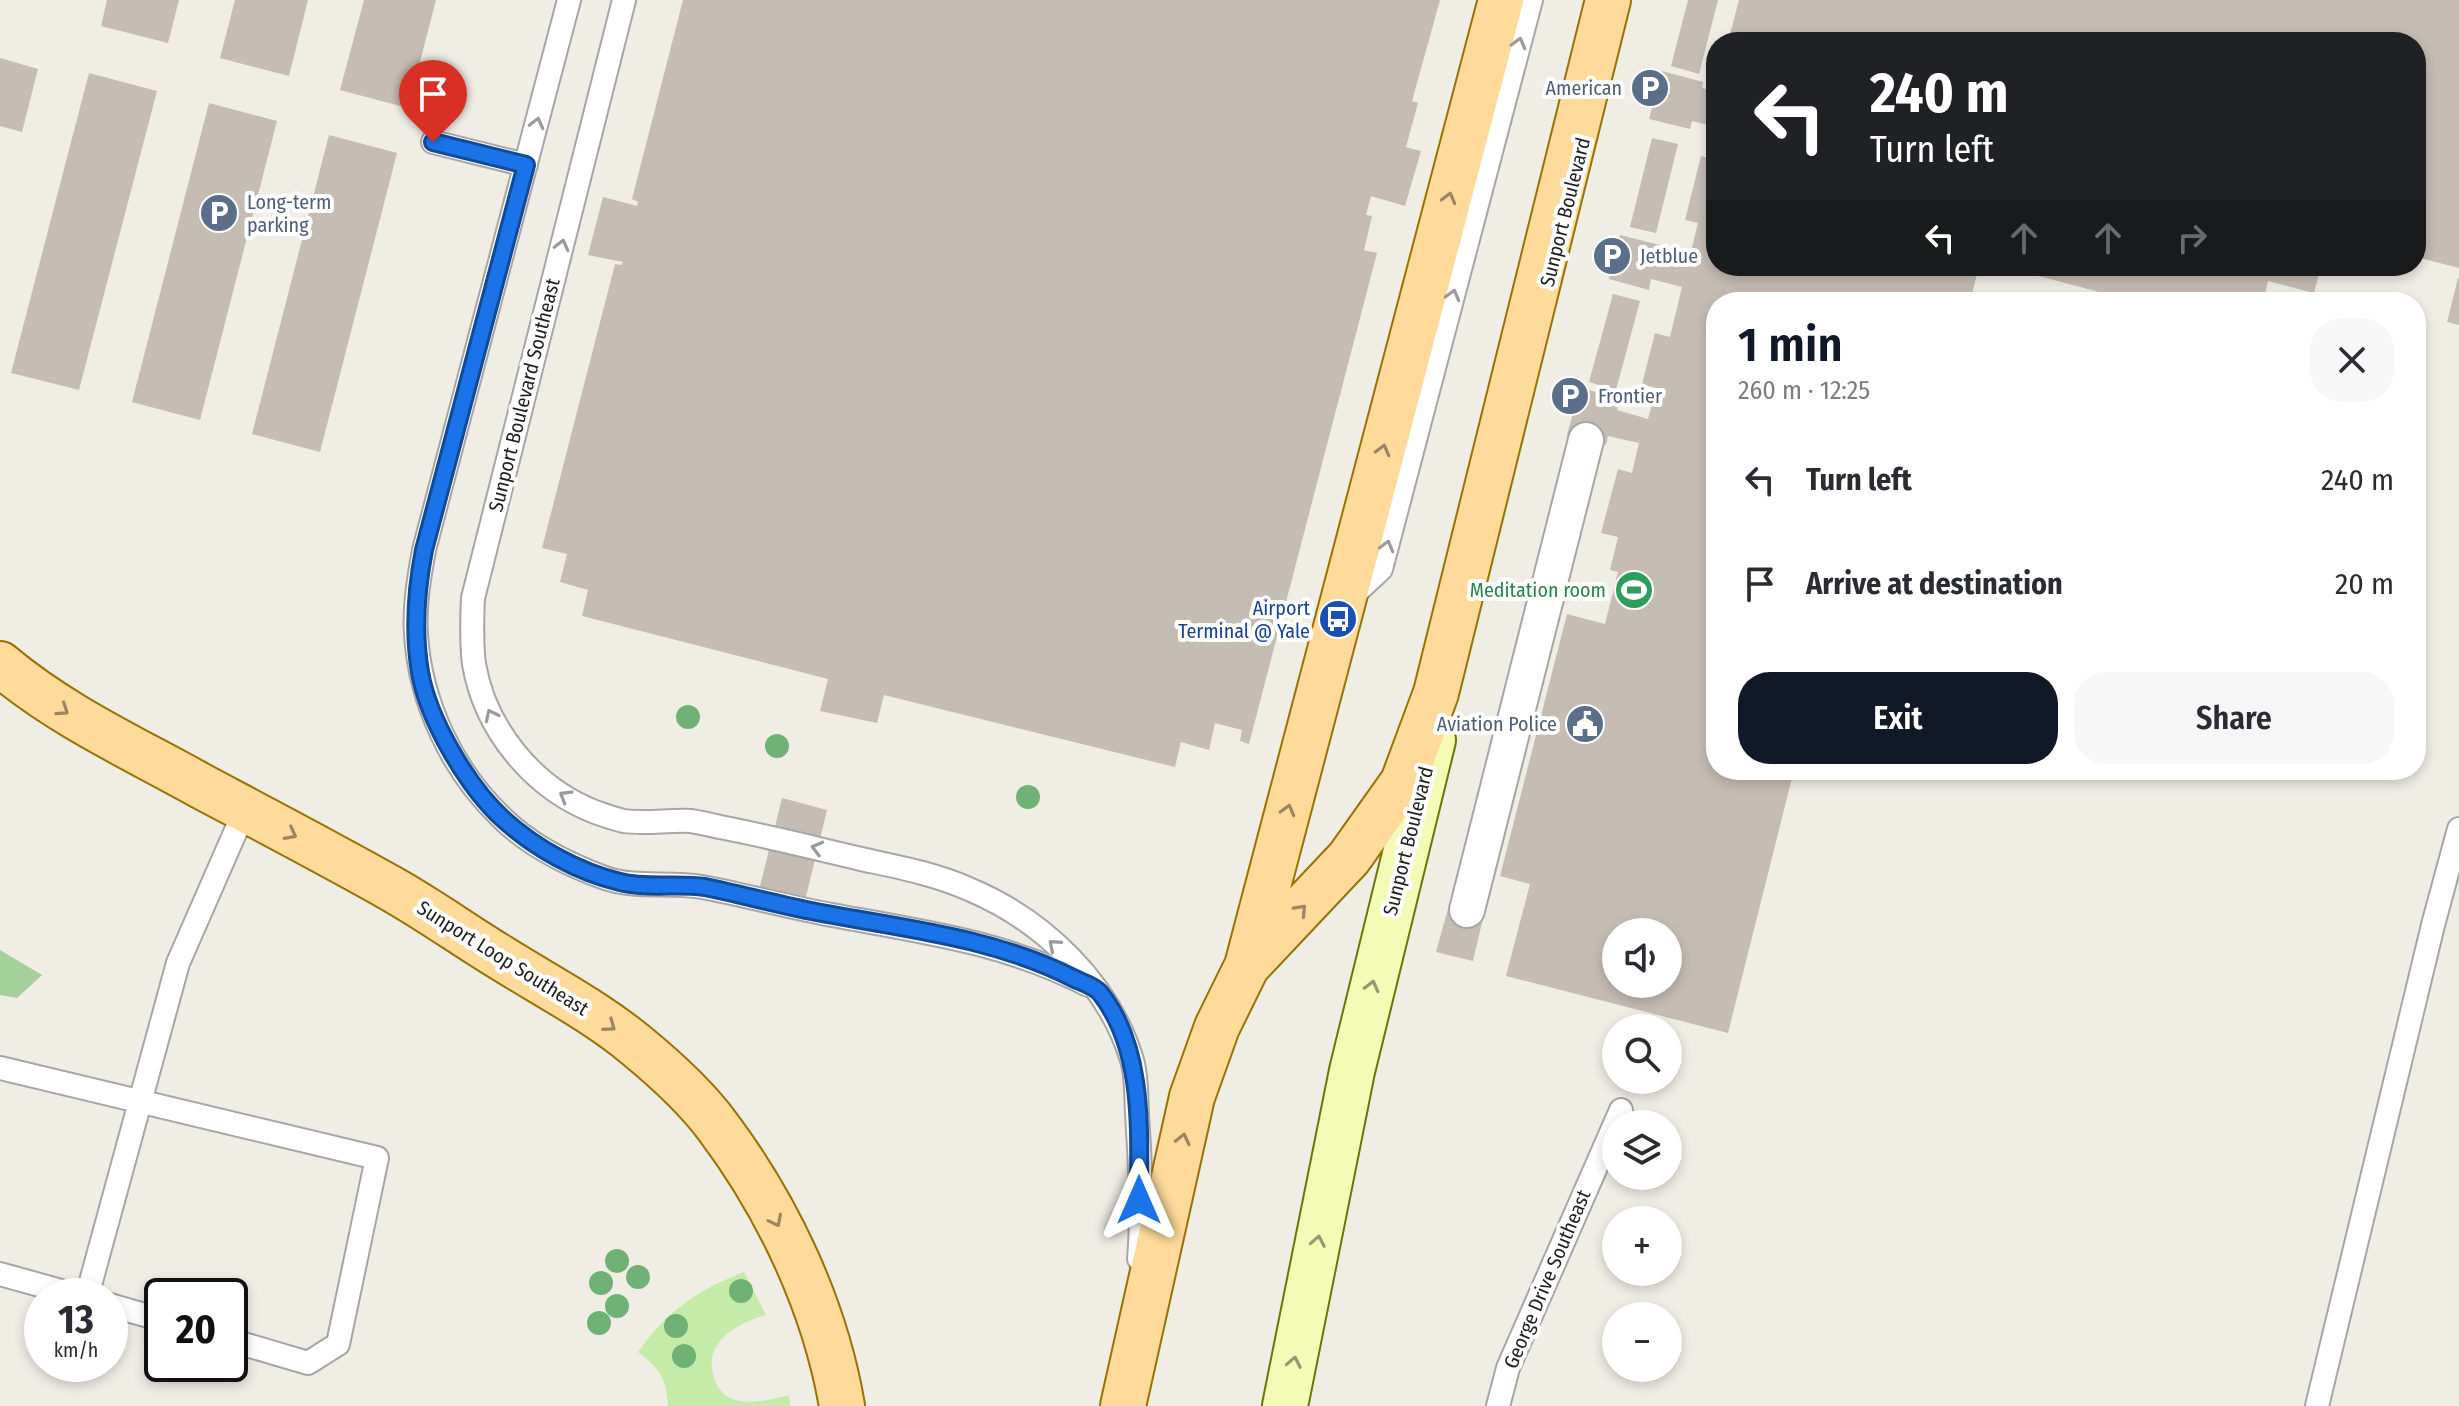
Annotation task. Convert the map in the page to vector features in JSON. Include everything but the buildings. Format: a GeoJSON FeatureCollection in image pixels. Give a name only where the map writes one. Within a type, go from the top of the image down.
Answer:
{"type":"FeatureCollection","features":[{"type":"Feature","properties":{"kind":"main road","name":"Sunport Boulevard"},"geometry":{"type":"LineString","coordinates":[[1125,1397],[1192,1097],[1217,1027],[1247,966],[1501,0]]}},
{"type":"Feature","properties":{"kind":"main road","name":"Sunport Boulevard"},"geometry":{"type":"LineString","coordinates":[[1247,966],[1349,858],[1403,782],[1436,693],[1608,0]]}},
{"type":"Feature","properties":{"kind":"main road","name":"Sunport Boulevard"},"geometry":{"type":"LineString","coordinates":[[1285,1406],[1352,1071],[1618,0]]}},
{"type":"Feature","properties":{"kind":"main road","name":"Sunport Loop Southeast"},"geometry":{"type":"LineString","coordinates":[[0,664],[69,716],[394,890],[589,1011],[635,1044],[678,1082],[717,1124],[749,1172],[777,1222],[822,1324],[842,1406]]}},
{"type":"Feature","properties":{"kind":"street"},"geometry":{"type":"LineString","coordinates":[[1467,910],[1586,440]]}},
{"type":"Feature","properties":{"kind":"lane"},"geometry":{"type":"LineString","coordinates":[[569,0],[424,550],[417,591],[416,633],[432,714],[473,784],[502,818],[567,863],[635,885],[705,887],[984,944],[1025,956],[1100,992]]}},
{"type":"Feature","properties":{"kind":"lane","name":"Sunport Boulevard Southeast"},"geometry":{"type":"LineString","coordinates":[[624,0],[473,598],[473,654],[483,698],[516,754],[538,777],[564,796],[593,811],[623,821],[692,821],[933,875],[972,890],[1010,911],[1074,962],[1100,992],[1119,1026],[1133,1063],[1140,1248],[1125,1397]]}},
{"type":"Feature","properties":{"kind":"lane"},"geometry":{"type":"LineString","coordinates":[[1341,606],[1381,569],[1531,0]]}},
{"type":"Feature","properties":{"kind":"lane"},"geometry":{"type":"LineString","coordinates":[[433,142],[526,165]]}},
{"type":"Feature","properties":{"kind":"lane"},"geometry":{"type":"LineString","coordinates":[[92,1278],[178,963],[245,810]]}},
{"type":"Feature","properties":{"kind":"lane"},"geometry":{"type":"LineString","coordinates":[[2317,1406],[2459,829]]}},
{"type":"Feature","properties":{"kind":"lane"},"geometry":{"type":"LineString","coordinates":[[0,1068],[377,1158],[338,1344],[308,1363],[248,1345]]}},
{"type":"Feature","properties":{"kind":"lane","name":"George Drive Southeast"},"geometry":{"type":"LineString","coordinates":[[1498,1406],[1508,1368],[1602,1153]]}},
{"type":"Feature","properties":{"kind":"lane"},"geometry":{"type":"LineString","coordinates":[[0,1274],[24,1281]]}},
{"type":"Feature","properties":{"kind":"green space"},"geometry":{"type":"Polygon","coordinates":[[[0,950],[42,975],[17,998],[0,995],[0,950]]]}},
{"type":"Feature","properties":{"kind":"green space"},"geometry":{"type":"Polygon","coordinates":[[[744,1272],[766,1315],[734,1329],[718,1344],[712,1365],[715,1380],[723,1393],[735,1400],[758,1401],[789,1395],[790,1406],[668,1406],[666,1387],[660,1374],[638,1352],[660,1325],[684,1303],[744,1272]]]}},
{"type":"Feature","properties":{"kind":"place","name":"American"},"geometry":{"type":"Point","coordinates":[1650,88]}},
{"type":"Feature","properties":{"kind":"place","name":"Long-term parking"},"geometry":{"type":"Point","coordinates":[219,213]}},
{"type":"Feature","properties":{"kind":"place","name":"Jetblue"},"geometry":{"type":"Point","coordinates":[1612,256]}},
{"type":"Feature","properties":{"kind":"place","name":"Frontier"},"geometry":{"type":"Point","coordinates":[1570,396]}},
{"type":"Feature","properties":{"kind":"place","name":"Meditation room"},"geometry":{"type":"Point","coordinates":[1634,590]}},
{"type":"Feature","properties":{"kind":"place","name":"Airport Terminal @ Yale"},"geometry":{"type":"Point","coordinates":[1338,619]}},
{"type":"Feature","properties":{"kind":"place","name":"Aviation Police"},"geometry":{"type":"Point","coordinates":[1585,724]}},
{"type":"Feature","properties":{"kind":"route"},"geometry":{"type":"LineString","coordinates":[[433,142],[526,165],[424,550],[417,591],[418,654],[432,714],[473,784],[502,818],[534,842],[567,863],[606,878],[635,885],[705,887],[984,944],[1025,956],[1100,992],[1119,1026],[1133,1063],[1139,1200]]}}]}
